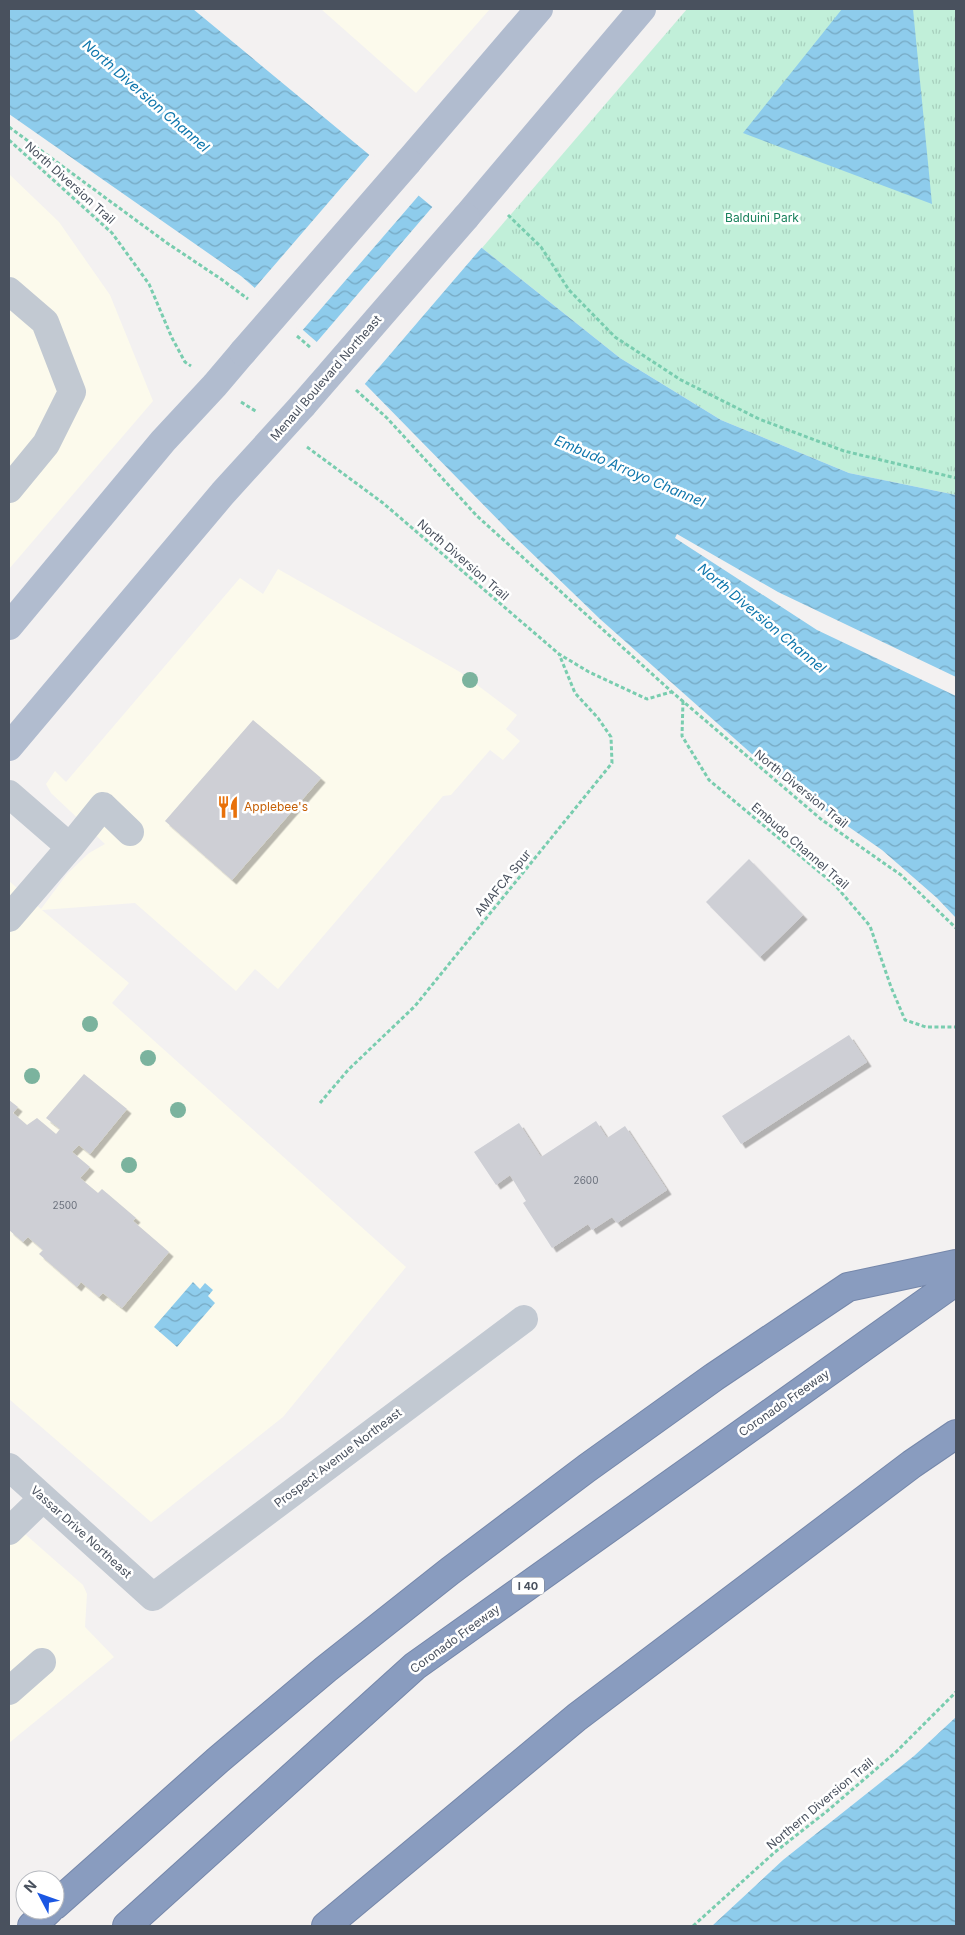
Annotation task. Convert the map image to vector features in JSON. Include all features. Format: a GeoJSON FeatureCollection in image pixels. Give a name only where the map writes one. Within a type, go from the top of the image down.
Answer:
{"type":"FeatureCollection","features":[{"type":"Feature","properties":{"kind":"highway"},"geometry":{"type":"LineString","coordinates":[[65,1896],[218,1760],[326,1669],[450,1571],[586,1468],[714,1377],[848,1287],[956,1264]]}},
{"type":"Feature","properties":{"kind":"highway","name":"Coronado Freeway"},"geometry":{"type":"LineString","coordinates":[[127,1926],[415,1666],[956,1281]]}},
{"type":"Feature","properties":{"kind":"highway"},"geometry":{"type":"LineString","coordinates":[[326,1926],[576,1717],[912,1464],[956,1434]]}},
{"type":"Feature","properties":{"kind":"main road"},"geometry":{"type":"LineString","coordinates":[[9,626],[163,441],[215,385],[538,9]]}},
{"type":"Feature","properties":{"kind":"main road","name":"Menaul Boulevard Northeast"},"geometry":{"type":"LineString","coordinates":[[9,747],[223,493],[303,405],[466,217],[642,9]]}},
{"type":"Feature","properties":{"kind":"street"},"geometry":{"type":"LineString","coordinates":[[9,291],[45,322],[72,392],[46,444],[9,489]]}},
{"type":"Feature","properties":{"kind":"street"},"geometry":{"type":"LineString","coordinates":[[9,794],[70,847]]}},
{"type":"Feature","properties":{"kind":"street"},"geometry":{"type":"LineString","coordinates":[[9,918],[104,806],[130,832]]}},
{"type":"Feature","properties":{"kind":"street","name":"Prospect Avenue Northeast"},"geometry":{"type":"LineString","coordinates":[[153,1596],[524,1318]]}},
{"type":"Feature","properties":{"kind":"street","name":"Vassar Drive Northeast"},"geometry":{"type":"LineString","coordinates":[[9,1468],[153,1596]]}},
{"type":"Feature","properties":{"kind":"street"},"geometry":{"type":"LineString","coordinates":[[9,1531],[43,1498]]}},
{"type":"Feature","properties":{"kind":"street"},"geometry":{"type":"LineString","coordinates":[[9,1691],[42,1662]]}},
{"type":"Feature","properties":{"kind":"path","name":"North Diversion Trail"},"geometry":{"type":"LineString","coordinates":[[9,140],[112,233],[149,284],[172,338],[186,362],[215,385],[282,428],[383,503],[559,654],[589,672],[647,699],[672,692],[822,820],[902,875],[956,928]]}},
{"type":"Feature","properties":{"kind":"path"},"geometry":{"type":"LineString","coordinates":[[485,194],[541,248],[569,290],[615,337],[682,380],[760,419],[844,451],[956,478]]}},
{"type":"Feature","properties":{"kind":"path","name":"AMAFCA Spur"},"geometry":{"type":"LineString","coordinates":[[320,1103],[348,1070],[415,1006],[612,763],[611,737],[598,718],[575,693],[559,654]]}},
{"type":"Feature","properties":{"kind":"path","name":"Embudo Channel Trail"},"geometry":{"type":"LineString","coordinates":[[682,701],[682,736],[709,780],[835,885],[870,926],[891,987],[905,1020],[926,1027],[956,1027]]}},
{"type":"Feature","properties":{"kind":"path","name":"Northern Diversion Trail"},"geometry":{"type":"LineString","coordinates":[[693,1926],[775,1852],[826,1812],[896,1752],[956,1692]]}},
{"type":"Feature","properties":{"kind":"shaded area"},"geometry":{"type":"Polygon","coordinates":[[[321,9],[490,9],[416,93],[321,9]]]}},
{"type":"Feature","properties":{"kind":"shaded area"},"geometry":{"type":"Polygon","coordinates":[[[9,174],[59,222],[110,295],[153,401],[9,569],[9,174]]]}},
{"type":"Feature","properties":{"kind":"shaded area"},"geometry":{"type":"Polygon","coordinates":[[[278,569],[460,672],[517,715],[506,729],[520,741],[503,760],[490,750],[451,795],[443,796],[278,989],[255,969],[236,991],[135,903],[42,910],[129,983],[112,1003],[406,1267],[283,1417],[151,1522],[9,1399],[9,881],[41,909],[67,874],[89,853],[105,844],[51,793],[46,784],[55,771],[66,782],[240,578],[263,594],[278,569]]]}},
{"type":"Feature","properties":{"kind":"shaded area"},"geometry":{"type":"Polygon","coordinates":[[[9,1520],[83,1585],[87,1594],[85,1627],[114,1657],[9,1743],[9,1520]]]}},
{"type":"Feature","properties":{"kind":"green space","name":"Balduini Park"},"geometry":{"type":"Polygon","coordinates":[[[687,9],[956,9],[956,495],[849,473],[721,420],[620,358],[482,248],[687,9]]]}},
{"type":"Feature","properties":{"kind":"water"},"geometry":{"type":"Polygon","coordinates":[[[9,9],[193,9],[482,248],[620,358],[721,420],[849,473],[956,495],[956,677],[778,592],[677,534],[675,538],[817,630],[956,696],[956,918],[937,898],[882,850],[780,779],[600,619],[513,535],[366,385],[241,276],[9,114],[9,9]]]}},
{"type":"Feature","properties":{"kind":"water"},"geometry":{"type":"Polygon","coordinates":[[[842,9],[913,9],[932,204],[743,133],[842,9]]]}},
{"type":"Feature","properties":{"kind":"water"},"geometry":{"type":"Polygon","coordinates":[[[193,1282],[200,1289],[205,1283],[213,1290],[208,1296],[215,1303],[177,1347],[154,1327],[193,1282]]]}},
{"type":"Feature","properties":{"kind":"water"},"geometry":{"type":"Polygon","coordinates":[[[956,1717],[956,1926],[712,1926],[783,1860],[914,1756],[956,1717]]]}},
{"type":"Feature","properties":{"kind":"pier"},"geometry":{"type":"Polygon","coordinates":[[[371,153],[420,194],[301,332],[253,290],[371,153]]]}},
{"type":"Feature","properties":{"kind":"pier"},"geometry":{"type":"Polygon","coordinates":[[[434,205],[483,246],[363,386],[315,344],[434,205]]]}},
{"type":"Feature","properties":{"kind":"building"},"geometry":{"type":"Polygon","coordinates":[[[253,720],[321,778],[232,880],[165,821],[253,720]]]}},
{"type":"Feature","properties":{"kind":"building"},"geometry":{"type":"Polygon","coordinates":[[[749,859],[803,915],[760,957],[706,902],[749,859]]]}},
{"type":"Feature","properties":{"kind":"building"},"geometry":{"type":"Polygon","coordinates":[[[849,1035],[867,1062],[741,1144],[722,1116],[849,1035]]]}},
{"type":"Feature","properties":{"kind":"building"},"geometry":{"type":"Polygon","coordinates":[[[84,1074],[127,1109],[90,1154],[79,1145],[72,1152],[90,1167],[80,1178],[98,1193],[102,1189],[136,1218],[133,1221],[169,1252],[122,1308],[103,1293],[99,1297],[81,1282],[77,1287],[39,1254],[43,1250],[28,1237],[23,1242],[9,1230],[9,1100],[18,1107],[13,1113],[27,1125],[37,1118],[56,1134],[60,1129],[46,1118],[84,1074]]]}},
{"type":"Feature","properties":{"kind":"building"},"geometry":{"type":"Polygon","coordinates":[[[596,1121],[607,1138],[625,1126],[667,1190],[617,1223],[612,1217],[592,1230],[588,1224],[552,1248],[523,1203],[526,1201],[510,1175],[496,1185],[474,1152],[519,1123],[541,1157],[596,1121]]]}},
{"type":"Feature","properties":{"kind":"place","name":"Applebee's"},"geometry":{"type":"Point","coordinates":[228,807]}},
{"type":"Feature","properties":{"kind":"water label","name":"North Diversion Channel"},"geometry":{"type":"Point","coordinates":[146,96]}},
{"type":"Feature","properties":{"kind":"water label","name":"Embudo Arroyo Channel"},"geometry":{"type":"Point","coordinates":[630,471]}},
{"type":"Feature","properties":{"kind":"water label","name":"North Diversion Channel"},"geometry":{"type":"Point","coordinates":[762,618]}}]}
